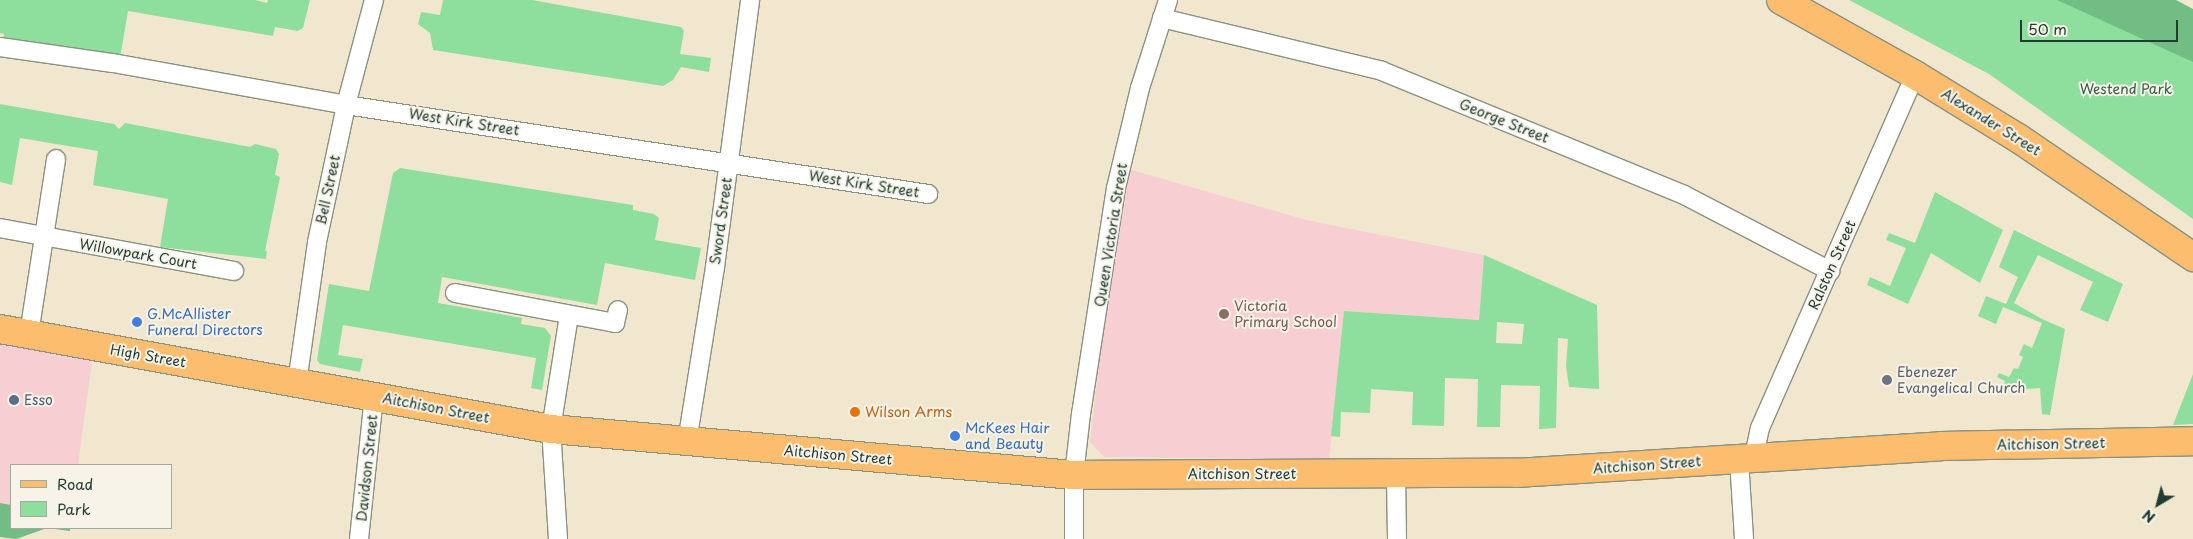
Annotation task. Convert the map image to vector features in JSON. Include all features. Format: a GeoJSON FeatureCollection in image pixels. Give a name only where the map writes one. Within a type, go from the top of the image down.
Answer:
{"type":"FeatureCollection","features":[{"type":"Feature","properties":{"kind":"main road","name":"Alexander Street"},"geometry":{"type":"LineString","coordinates":[[1781,0],[1915,75],[2018,138],[2193,258]]}},
{"type":"Feature","properties":{"kind":"main road","name":"High Street"},"geometry":{"type":"LineString","coordinates":[[0,328],[297,383]]}},
{"type":"Feature","properties":{"kind":"main road","name":"Aitchison Street"},"geometry":{"type":"LineString","coordinates":[[297,383],[552,429],[1074,475],[1125,473],[1516,473],[1941,446],[2193,441]]}},
{"type":"Feature","properties":{"kind":"street","name":"Bell Street"},"geometry":{"type":"LineString","coordinates":[[297,383],[317,242],[346,104],[374,0]]}},
{"type":"Feature","properties":{"kind":"street","name":"Sword Street"},"geometry":{"type":"LineString","coordinates":[[687,442],[729,163],[750,0]]}},
{"type":"Feature","properties":{"kind":"street","name":"Queen Victoria Street"},"geometry":{"type":"LineString","coordinates":[[1074,539],[1074,475],[1116,188],[1140,88],[1168,0]]}},
{"type":"Feature","properties":{"kind":"street","name":"George Street"},"geometry":{"type":"LineString","coordinates":[[1162,18],[1382,71],[1684,194],[1830,271]]}},
{"type":"Feature","properties":{"kind":"street","name":"West Kirk Street"},"geometry":{"type":"LineString","coordinates":[[0,47],[113,63],[346,104],[928,194]]}},
{"type":"Feature","properties":{"kind":"street","name":"Ralston Street"},"geometry":{"type":"LineString","coordinates":[[1744,539],[1746,458],[1915,75]]}},
{"type":"Feature","properties":{"kind":"street"},"geometry":{"type":"LineString","coordinates":[[28,334],[42,237],[56,159]]}},
{"type":"Feature","properties":{"kind":"street","name":"Willowpark Court"},"geometry":{"type":"LineString","coordinates":[[0,228],[234,271]]}},
{"type":"Feature","properties":{"kind":"street"},"geometry":{"type":"LineString","coordinates":[[455,293],[615,323],[618,310]]}},
{"type":"Feature","properties":{"kind":"street"},"geometry":{"type":"LineString","coordinates":[[558,539],[552,429],[569,315]]}},
{"type":"Feature","properties":{"kind":"street","name":"Davidson Street"},"geometry":{"type":"LineString","coordinates":[[359,539],[374,396]]}},
{"type":"Feature","properties":{"kind":"street"},"geometry":{"type":"LineString","coordinates":[[1396,474],[1397,539]]}},
{"type":"Feature","properties":{"kind":"shaded area","name":"Victoria Primary School"},"geometry":{"type":"Polygon","coordinates":[[[1128,169],[1310,221],[1484,255],[1479,320],[1344,311],[1329,460],[1104,457],[1090,442],[1106,305],[1128,169]]]}},
{"type":"Feature","properties":{"kind":"shaded area"},"geometry":{"type":"Polygon","coordinates":[[[0,330],[94,347],[78,464],[10,464],[10,529],[44,529],[16,539],[0,537],[0,330]]]}},
{"type":"Feature","properties":{"kind":"green space"},"geometry":{"type":"Polygon","coordinates":[[[0,0],[255,0],[267,3],[268,0],[310,0],[303,28],[298,31],[275,27],[273,36],[128,11],[119,64],[2,47],[4,34],[0,33],[0,0]]]}},
{"type":"Feature","properties":{"kind":"green space"},"geometry":{"type":"Polygon","coordinates":[[[443,0],[532,0],[681,27],[684,31],[680,54],[711,58],[709,72],[681,67],[673,80],[663,86],[433,50],[430,33],[418,24],[421,12],[440,15],[443,0]]]}},
{"type":"Feature","properties":{"kind":"green space","name":"Westend Park"},"geometry":{"type":"Polygon","coordinates":[[[1849,0],[2097,0],[2193,47],[2193,219],[1989,74],[1849,0]]]}},
{"type":"Feature","properties":{"kind":"green space"},"geometry":{"type":"Polygon","coordinates":[[[2057,0],[2176,0],[2193,9],[2193,62],[2057,0]]]}},
{"type":"Feature","properties":{"kind":"green space"},"geometry":{"type":"Polygon","coordinates":[[[0,104],[114,124],[119,129],[125,123],[250,147],[255,144],[276,149],[279,154],[275,175],[280,177],[265,251],[267,251],[266,259],[160,247],[168,199],[93,185],[98,151],[20,138],[12,185],[0,182],[0,104]]]}},
{"type":"Feature","properties":{"kind":"green space"},"geometry":{"type":"Polygon","coordinates":[[[400,168],[633,205],[633,210],[654,214],[659,218],[655,240],[701,248],[695,280],[605,263],[597,305],[442,277],[438,303],[522,318],[521,324],[545,328],[551,336],[542,390],[531,388],[536,358],[343,325],[338,355],[363,359],[360,372],[320,364],[317,360],[329,284],[369,291],[393,173],[400,168]]]}},
{"type":"Feature","properties":{"kind":"green space"},"geometry":{"type":"Polygon","coordinates":[[[1935,192],[2003,230],[1980,283],[1931,253],[1908,304],[1867,285],[1870,277],[1890,286],[1906,248],[1886,240],[1889,233],[1915,243],[1935,192]]]}},
{"type":"Feature","properties":{"kind":"green space"},"geometry":{"type":"Polygon","coordinates":[[[2014,230],[2123,284],[2108,322],[2080,310],[2093,282],[2038,255],[2014,303],[2042,319],[2065,329],[2050,415],[2042,414],[2040,388],[2002,391],[2005,381],[1997,377],[1999,373],[2009,377],[2014,368],[2018,369],[2023,357],[2019,355],[2024,344],[2032,348],[2042,323],[2003,307],[1996,324],[1978,316],[1986,296],[2006,304],[2018,277],[1999,267],[2014,230]]]}},
{"type":"Feature","properties":{"kind":"green space"},"geometry":{"type":"Polygon","coordinates":[[[1484,255],[1597,305],[1599,389],[1569,387],[1566,366],[1568,339],[1558,338],[1556,428],[1539,429],[1540,386],[1501,385],[1500,427],[1477,427],[1478,379],[1445,378],[1444,426],[1412,425],[1413,392],[1371,389],[1370,413],[1341,412],[1340,437],[1331,436],[1344,311],[1479,320],[1484,255]],[[1497,322],[1496,343],[1522,344],[1524,324],[1497,322]]]}},
{"type":"Feature","properties":{"kind":"green space"},"geometry":{"type":"Polygon","coordinates":[[[2193,374],[2193,424],[2173,425],[2193,374]]]}},
{"type":"Feature","properties":{"kind":"green space"},"geometry":{"type":"Polygon","coordinates":[[[0,503],[10,505],[10,529],[44,529],[16,539],[0,537],[0,503]]]}},
{"type":"Feature","properties":{"kind":"place","name":"Victoria Primary School"},"geometry":{"type":"Point","coordinates":[1224,314]}},
{"type":"Feature","properties":{"kind":"place","name":"G.McAllister Funeral Directors"},"geometry":{"type":"Point","coordinates":[137,322]}},
{"type":"Feature","properties":{"kind":"place","name":"Ebenezer Evangelical Church"},"geometry":{"type":"Point","coordinates":[1887,380]}},
{"type":"Feature","properties":{"kind":"place","name":"Esso"},"geometry":{"type":"Point","coordinates":[14,400]}},
{"type":"Feature","properties":{"kind":"place","name":"Wilson Arms"},"geometry":{"type":"Point","coordinates":[855,412]}},
{"type":"Feature","properties":{"kind":"place","name":"McKees Hair and Beauty"},"geometry":{"type":"Point","coordinates":[955,436]}}]}
